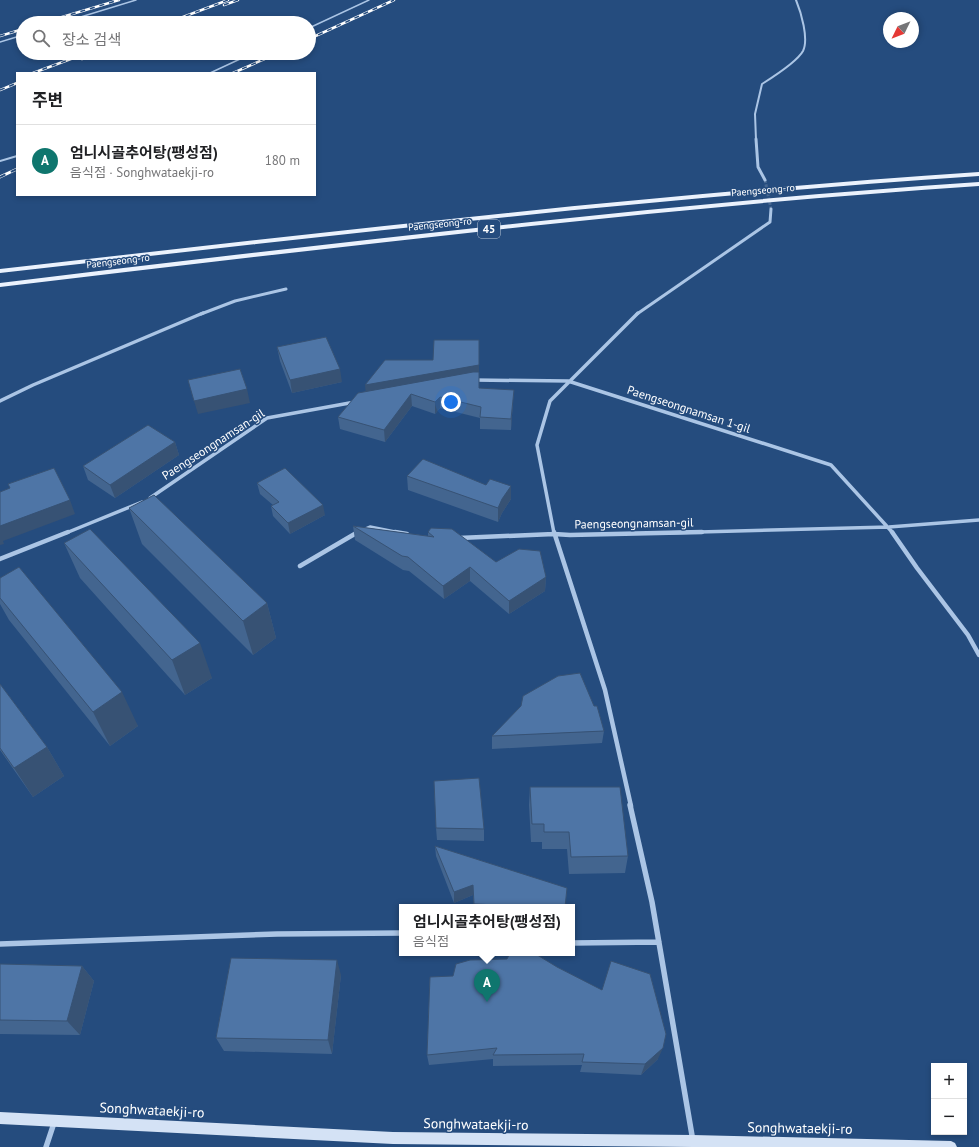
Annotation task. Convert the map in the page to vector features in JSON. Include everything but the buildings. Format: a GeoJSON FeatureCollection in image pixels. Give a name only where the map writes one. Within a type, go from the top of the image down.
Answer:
{"type":"FeatureCollection","features":[{"type":"Feature","properties":{"kind":"main road","name":"Paengseong-ro"},"geometry":{"type":"LineString","coordinates":[[0,271],[449,220],[707,193],[979,174]]}},
{"type":"Feature","properties":{"kind":"main road","name":"Paengseong-ro"},"geometry":{"type":"LineString","coordinates":[[0,285],[287,250],[704,205],[979,184]]}},
{"type":"Feature","properties":{"kind":"street"},"geometry":{"type":"LineString","coordinates":[[765,180],[758,167],[755,114],[762,84],[784,71],[803,51],[805,36],[802,14],[796,0]]}},
{"type":"Feature","properties":{"kind":"street"},"geometry":{"type":"LineString","coordinates":[[693,1144],[650,895],[605,690],[554,534],[537,444],[550,401],[568,380],[636,315],[770,222],[771,209]]}},
{"type":"Feature","properties":{"kind":"street"},"geometry":{"type":"LineString","coordinates":[[0,401],[40,382],[194,317],[235,301],[286,289]]}},
{"type":"Feature","properties":{"kind":"street"},"geometry":{"type":"LineString","coordinates":[[465,381],[568,380]]}},
{"type":"Feature","properties":{"kind":"street","name":"Paengseongnamsan 1-gil"},"geometry":{"type":"LineString","coordinates":[[568,380],[831,465],[889,527],[917,568],[968,635],[979,655]]}},
{"type":"Feature","properties":{"kind":"street","name":"Paengseongnamsan-gil"},"geometry":{"type":"LineString","coordinates":[[0,559],[147,500],[267,418],[359,401]]}},
{"type":"Feature","properties":{"kind":"street","name":"Paengseongnamsan-gil"},"geometry":{"type":"LineString","coordinates":[[453,538],[554,534],[570,535],[889,527],[979,520]]}},
{"type":"Feature","properties":{"kind":"street"},"geometry":{"type":"LineString","coordinates":[[300,566],[355,533],[370,527],[415,535]]}},
{"type":"Feature","properties":{"kind":"street"},"geometry":{"type":"LineString","coordinates":[[0,944],[277,934],[399,933]]}},
{"type":"Feature","properties":{"kind":"street"},"geometry":{"type":"LineString","coordinates":[[575,943],[659,942]]}},
{"type":"Feature","properties":{"kind":"street","name":"Songhwataekji-ro"},"geometry":{"type":"LineString","coordinates":[[0,1118],[55,1120],[392,1142],[951,1147]]}},
{"type":"Feature","properties":{"kind":"street"},"geometry":{"type":"LineString","coordinates":[[46,1147],[55,1120]]}},
{"type":"Feature","properties":{"kind":"lane"},"geometry":{"type":"LineString","coordinates":[[84,16],[136,0]]}},
{"type":"Feature","properties":{"kind":"lane"},"geometry":{"type":"LineString","coordinates":[[316,25],[369,0]]}},
{"type":"Feature","properties":{"kind":"lane"},"geometry":{"type":"LineString","coordinates":[[0,42],[16,37]]}},
{"type":"Feature","properties":{"kind":"lane"},"geometry":{"type":"LineString","coordinates":[[212,72],[238,60]]}},
{"type":"Feature","properties":{"kind":"lane"},"geometry":{"type":"LineString","coordinates":[[0,161],[16,156]]}},
{"type":"Feature","properties":{"kind":"tunnel"},"geometry":{"type":"LineString","coordinates":[[765,180],[771,209]]}},
{"type":"Feature","properties":{"kind":"railway"},"geometry":{"type":"LineString","coordinates":[[65,16],[119,0]]}},
{"type":"Feature","properties":{"kind":"railway"},"geometry":{"type":"LineString","coordinates":[[186,16],[228,0]]}},
{"type":"Feature","properties":{"kind":"railway"},"geometry":{"type":"LineString","coordinates":[[224,5],[238,0]]}},
{"type":"Feature","properties":{"kind":"railway"},"geometry":{"type":"LineString","coordinates":[[316,36],[394,0]]}},
{"type":"Feature","properties":{"kind":"railway"},"geometry":{"type":"LineString","coordinates":[[0,36],[16,31]]}},
{"type":"Feature","properties":{"kind":"railway"},"geometry":{"type":"LineString","coordinates":[[36,72],[68,60]]}},
{"type":"Feature","properties":{"kind":"railway"},"geometry":{"type":"LineString","coordinates":[[235,72],[262,60]]}},
{"type":"Feature","properties":{"kind":"railway"},"geometry":{"type":"LineString","coordinates":[[0,90],[16,83]]}},
{"type":"Feature","properties":{"kind":"railway"},"geometry":{"type":"LineString","coordinates":[[0,177],[16,169]]}},
{"type":"Feature","properties":{"kind":"place","name":"엄니시골추어탕(팽성점)"},"geometry":{"type":"Point","coordinates":[487,1002]}}]}
